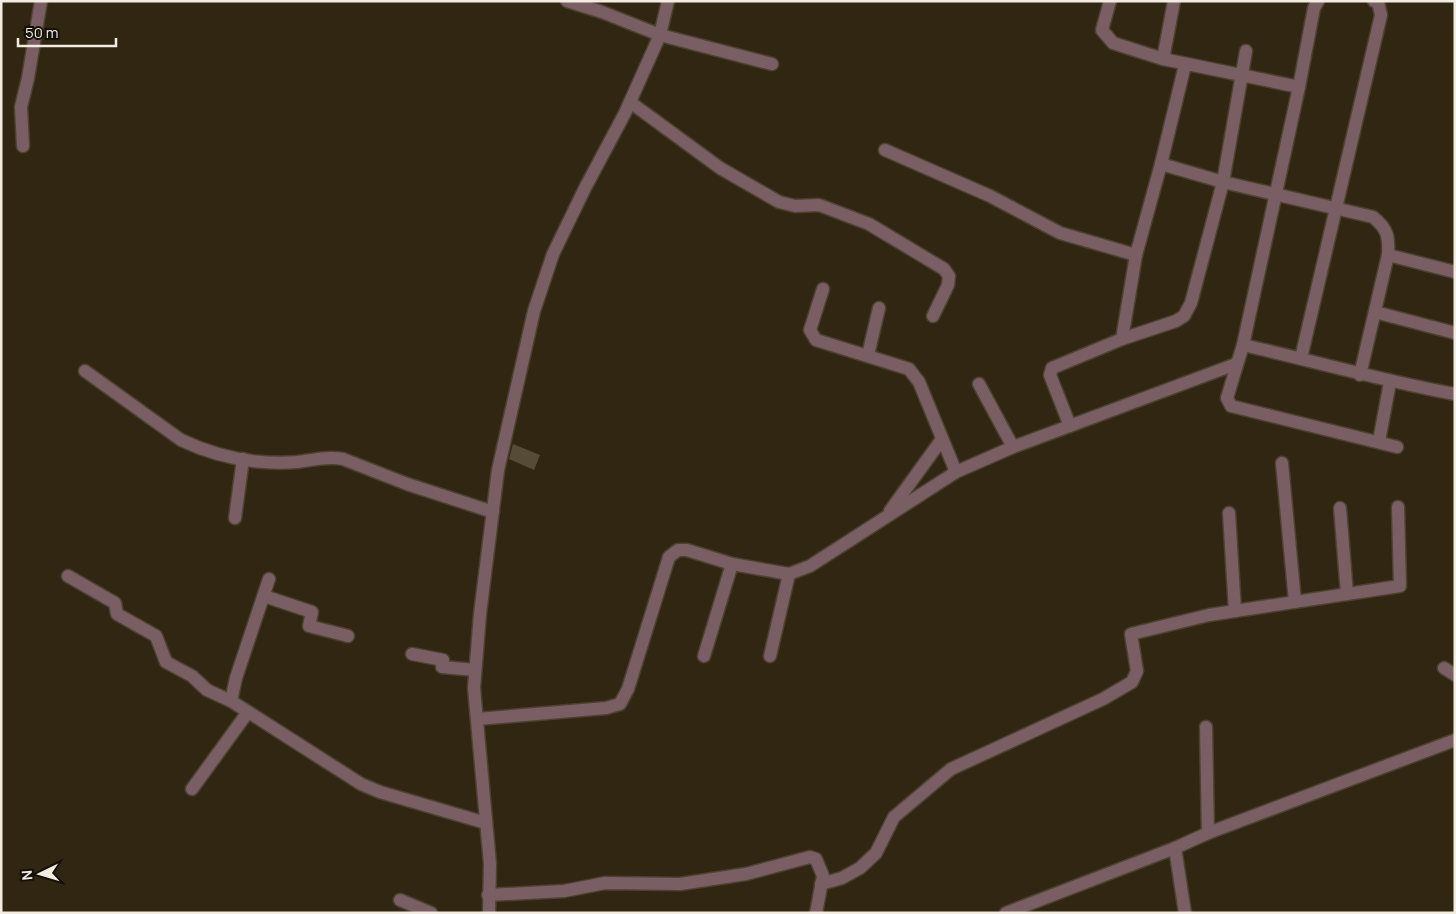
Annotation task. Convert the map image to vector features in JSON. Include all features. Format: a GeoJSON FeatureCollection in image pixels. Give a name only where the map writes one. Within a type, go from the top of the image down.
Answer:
{"type":"FeatureCollection","features":[{"type":"Feature","properties":{"kind":"street"},"geometry":{"type":"LineString","coordinates":[[23,146],[21,108],[41,1]]}},
{"type":"Feature","properties":{"kind":"street"},"geometry":{"type":"LineString","coordinates":[[567,1],[660,36],[772,64]]}},
{"type":"Feature","properties":{"kind":"street"},"geometry":{"type":"LineString","coordinates":[[489,913],[490,864],[474,688],[498,470],[534,311],[553,254],[630,102],[660,36],[668,1]]}},
{"type":"Feature","properties":{"kind":"street"},"geometry":{"type":"LineString","coordinates":[[1110,1],[1102,30],[1105,36],[1112,42],[1184,65],[1300,87]]}},
{"type":"Feature","properties":{"kind":"street"},"geometry":{"type":"LineString","coordinates":[[1163,59],[1174,1]]}},
{"type":"Feature","properties":{"kind":"street"},"geometry":{"type":"LineString","coordinates":[[1318,1],[1314,8],[1300,87],[1243,345],[1227,398],[1232,406],[1397,447]]}},
{"type":"Feature","properties":{"kind":"street"},"geometry":{"type":"LineString","coordinates":[[1302,358],[1381,15],[1378,2],[1374,1]]}},
{"type":"Feature","properties":{"kind":"street"},"geometry":{"type":"LineString","coordinates":[[1070,426],[1049,372],[1052,368],[1122,339],[1176,321],[1184,316],[1191,303],[1223,182],[1246,51]]}},
{"type":"Feature","properties":{"kind":"street"},"geometry":{"type":"LineString","coordinates":[[1122,339],[1136,255],[1161,164],[1184,65]]}},
{"type":"Feature","properties":{"kind":"street"},"geometry":{"type":"LineString","coordinates":[[630,102],[720,168],[779,202],[795,206],[820,206],[869,224],[944,269],[949,276],[948,285],[933,316]]}},
{"type":"Feature","properties":{"kind":"street"},"geometry":{"type":"LineString","coordinates":[[885,150],[990,196],[1060,233],[1136,255]]}},
{"type":"Feature","properties":{"kind":"street"},"geometry":{"type":"LineString","coordinates":[[1161,164],[1223,182],[1373,217],[1385,227],[1388,238],[1388,255],[1360,375]]}},
{"type":"Feature","properties":{"kind":"street"},"geometry":{"type":"LineString","coordinates":[[1388,255],[1455,272]]}},
{"type":"Feature","properties":{"kind":"street"},"geometry":{"type":"LineString","coordinates":[[823,289],[810,330],[812,336],[816,340],[902,365],[916,376],[956,472]]}},
{"type":"Feature","properties":{"kind":"street"},"geometry":{"type":"LineString","coordinates":[[868,355],[879,308]]}},
{"type":"Feature","properties":{"kind":"street"},"geometry":{"type":"LineString","coordinates":[[1375,312],[1455,332]]}},
{"type":"Feature","properties":{"kind":"street"},"geometry":{"type":"LineString","coordinates":[[1243,345],[1302,358],[1390,382],[1455,394]]}},
{"type":"Feature","properties":{"kind":"street"},"geometry":{"type":"LineString","coordinates":[[477,718],[606,708],[620,704],[628,689],[669,557],[678,550],[687,550],[732,564],[789,574],[810,566],[956,472],[1013,447],[1236,364]]}},
{"type":"Feature","properties":{"kind":"street"},"geometry":{"type":"LineString","coordinates":[[85,371],[181,440],[198,448],[243,459],[296,462],[332,457],[343,459],[407,484],[493,512]]}},
{"type":"Feature","properties":{"kind":"street"},"geometry":{"type":"LineString","coordinates":[[1378,441],[1390,382]]}},
{"type":"Feature","properties":{"kind":"street"},"geometry":{"type":"LineString","coordinates":[[979,384],[1013,447]]}},
{"type":"Feature","properties":{"kind":"street"},"geometry":{"type":"LineString","coordinates":[[886,517],[942,439]]}},
{"type":"Feature","properties":{"kind":"street"},"geometry":{"type":"LineString","coordinates":[[235,518],[243,459]]}},
{"type":"Feature","properties":{"kind":"street"},"geometry":{"type":"LineString","coordinates":[[1282,464],[1295,602]]}},
{"type":"Feature","properties":{"kind":"street"},"geometry":{"type":"LineString","coordinates":[[821,884],[842,878],[860,868],[876,853],[894,817],[951,769],[1103,699],[1132,682],[1137,671],[1131,634],[1234,611],[1400,586],[1398,507]]}},
{"type":"Feature","properties":{"kind":"street"},"geometry":{"type":"LineString","coordinates":[[1340,508],[1347,594]]}},
{"type":"Feature","properties":{"kind":"street"},"geometry":{"type":"LineString","coordinates":[[1228,513],[1234,611]]}},
{"type":"Feature","properties":{"kind":"street"},"geometry":{"type":"LineString","coordinates":[[704,656],[732,564]]}},
{"type":"Feature","properties":{"kind":"street"},"geometry":{"type":"LineString","coordinates":[[770,656],[789,574]]}},
{"type":"Feature","properties":{"kind":"street"},"geometry":{"type":"LineString","coordinates":[[68,576],[114,603],[117,614],[156,636],[166,662],[192,676],[207,690],[231,701],[361,784],[380,792],[486,823]]}},
{"type":"Feature","properties":{"kind":"street"},"geometry":{"type":"LineString","coordinates":[[231,701],[236,678],[270,579]]}},
{"type":"Feature","properties":{"kind":"street"},"geometry":{"type":"LineString","coordinates":[[264,596],[312,612],[309,626],[348,636]]}},
{"type":"Feature","properties":{"kind":"street"},"geometry":{"type":"LineString","coordinates":[[412,654],[443,660],[442,667],[475,670]]}},
{"type":"Feature","properties":{"kind":"street"},"geometry":{"type":"LineString","coordinates":[[192,789],[248,712]]}},
{"type":"Feature","properties":{"kind":"street"},"geometry":{"type":"LineString","coordinates":[[1206,727],[1208,833]]}},
{"type":"Feature","properties":{"kind":"street"},"geometry":{"type":"LineString","coordinates":[[1006,913],[1175,848],[1208,833],[1455,740]]}},
{"type":"Feature","properties":{"kind":"street"},"geometry":{"type":"LineString","coordinates":[[1175,848],[1185,913]]}},
{"type":"Feature","properties":{"kind":"street"},"geometry":{"type":"LineString","coordinates":[[488,895],[564,891],[606,883],[680,884],[746,874],[810,857],[816,859],[823,876],[816,913]]}},
{"type":"Feature","properties":{"kind":"street"},"geometry":{"type":"LineString","coordinates":[[400,900],[430,913]]}},
{"type":"Feature","properties":{"kind":"building"},"geometry":{"type":"Polygon","coordinates":[[[513,444],[540,455],[534,470],[509,459],[513,444]]]}}]}
